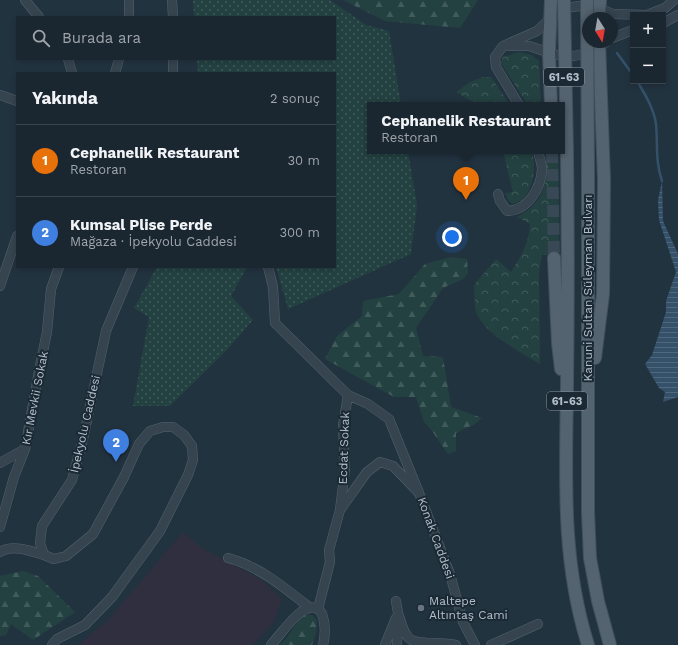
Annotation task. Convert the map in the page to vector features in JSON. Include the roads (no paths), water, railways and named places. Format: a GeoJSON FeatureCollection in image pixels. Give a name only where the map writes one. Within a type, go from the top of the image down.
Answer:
{"type":"FeatureCollection","features":[{"type":"Feature","properties":{"kind":"main road","name":"61-63"},"geometry":{"type":"LineString","coordinates":[[550,0],[549,53],[551,102]]}},
{"type":"Feature","properties":{"kind":"main road","name":"Kanuni Sultan Süleyman Bulvarı"},"geometry":{"type":"LineString","coordinates":[[564,0],[566,154],[566,488],[568,553],[573,586],[588,645]]}},
{"type":"Feature","properties":{"kind":"main road","name":"Kanuni Sultan Süleyman Bulvarı"},"geometry":{"type":"LineString","coordinates":[[587,0],[588,512],[590,558],[598,601],[610,645]]}},
{"type":"Feature","properties":{"kind":"main road","name":"61-63"},"geometry":{"type":"LineString","coordinates":[[588,406],[603,294],[604,180],[601,48]]}},
{"type":"Feature","properties":{"kind":"main road","name":"61-63"},"geometry":{"type":"LineString","coordinates":[[554,258],[558,343],[566,420]]}},
{"type":"Feature","properties":{"kind":"street"},"geometry":{"type":"LineString","coordinates":[[25,0],[37,16]]}},
{"type":"Feature","properties":{"kind":"street"},"geometry":{"type":"LineString","coordinates":[[129,0],[129,16]]}},
{"type":"Feature","properties":{"kind":"street"},"geometry":{"type":"LineString","coordinates":[[172,0],[173,16]]}},
{"type":"Feature","properties":{"kind":"street"},"geometry":{"type":"LineString","coordinates":[[517,102],[496,67],[495,57],[503,46],[537,31],[560,9],[580,6],[599,9],[613,14],[648,15],[665,8],[674,0]]}},
{"type":"Feature","properties":{"kind":"street"},"geometry":{"type":"LineString","coordinates":[[666,21],[678,15]]}},
{"type":"Feature","properties":{"kind":"street"},"geometry":{"type":"LineString","coordinates":[[618,36],[630,31]]}},
{"type":"Feature","properties":{"kind":"street"},"geometry":{"type":"LineString","coordinates":[[503,46],[529,46],[549,53],[574,56],[591,52],[596,48]]}},
{"type":"Feature","properties":{"kind":"street"},"geometry":{"type":"LineString","coordinates":[[68,60],[72,72]]}},
{"type":"Feature","properties":{"kind":"street"},"geometry":{"type":"LineString","coordinates":[[115,72],[119,60]]}},
{"type":"Feature","properties":{"kind":"street"},"geometry":{"type":"LineString","coordinates":[[173,60],[173,72]]}},
{"type":"Feature","properties":{"kind":"street"},"geometry":{"type":"LineString","coordinates":[[0,95],[16,101]]}},
{"type":"Feature","properties":{"kind":"street"},"geometry":{"type":"LineString","coordinates":[[498,194],[500,201],[507,211],[516,211],[527,204],[536,190],[542,169],[539,154]]}},
{"type":"Feature","properties":{"kind":"street"},"geometry":{"type":"LineString","coordinates":[[0,286],[16,239]]}},
{"type":"Feature","properties":{"kind":"street","name":"Kır Mevkii Sokak"},"geometry":{"type":"LineString","coordinates":[[0,527],[14,476],[25,449],[39,371],[48,332],[51,289],[58,268]]}},
{"type":"Feature","properties":{"kind":"street","name":"İpekyolu Caddesi"},"geometry":{"type":"LineString","coordinates":[[44,555],[40,543],[42,526],[72,480],[83,439],[106,331],[134,268]]}},
{"type":"Feature","properties":{"kind":"street","name":"Ecdat Sokak"},"geometry":{"type":"LineString","coordinates":[[268,268],[273,287],[275,323],[348,395],[342,426],[345,469],[340,510],[329,550],[330,562],[314,609]]}},
{"type":"Feature","properties":{"kind":"street"},"geometry":{"type":"LineString","coordinates":[[348,395],[368,404],[389,419],[419,493]]}},
{"type":"Feature","properties":{"kind":"street"},"geometry":{"type":"LineString","coordinates":[[0,552],[4,549],[23,549],[54,559],[66,556],[93,534],[124,477],[138,444],[150,431],[162,427],[173,427],[184,436],[192,446],[193,460],[188,475],[160,531],[112,597],[85,625],[57,639],[52,645]]}},
{"type":"Feature","properties":{"kind":"street"},"geometry":{"type":"LineString","coordinates":[[0,462],[25,449]]}},
{"type":"Feature","properties":{"kind":"street","name":"Konak Caddesi"},"geometry":{"type":"LineString","coordinates":[[340,510],[367,472],[380,462],[393,466],[419,493],[450,574],[463,622],[475,645]]}},
{"type":"Feature","properties":{"kind":"street"},"geometry":{"type":"LineString","coordinates":[[228,558],[259,571],[323,615],[326,623],[323,645]]}},
{"type":"Feature","properties":{"kind":"street"},"geometry":{"type":"LineString","coordinates":[[396,601],[398,613],[397,645]]}},
{"type":"Feature","properties":{"kind":"street"},"geometry":{"type":"LineString","coordinates":[[271,645],[300,612],[314,609]]}},
{"type":"Feature","properties":{"kind":"street"},"geometry":{"type":"LineString","coordinates":[[385,645],[398,613]]}},
{"type":"Feature","properties":{"kind":"street"},"geometry":{"type":"LineString","coordinates":[[398,613],[409,639],[414,642],[447,643],[456,645]]}},
{"type":"Feature","properties":{"kind":"street"},"geometry":{"type":"LineString","coordinates":[[491,645],[538,624]]}},
{"type":"Feature","properties":{"kind":"waterway"},"geometry":{"type":"LineString","coordinates":[[617,53],[630,71]]}},
{"type":"Feature","properties":{"kind":"waterway"},"geometry":{"type":"LineString","coordinates":[[639,84],[649,102],[655,118],[658,160],[662,181]]}},
{"type":"Feature","properties":{"kind":"tunnel"},"geometry":{"type":"LineString","coordinates":[[552,154],[554,258]]}},
{"type":"Feature","properties":{"kind":"place","name":"Cephanelik Restaurant"},"geometry":{"type":"Point","coordinates":[466,200]}},
{"type":"Feature","properties":{"kind":"place","name":"Kumsal Plise Perde"},"geometry":{"type":"Point","coordinates":[116,462]}},
{"type":"Feature","properties":{"kind":"place","name":"Maltepe Altıntaş Cami"},"geometry":{"type":"Point","coordinates":[421,608]}}]}
